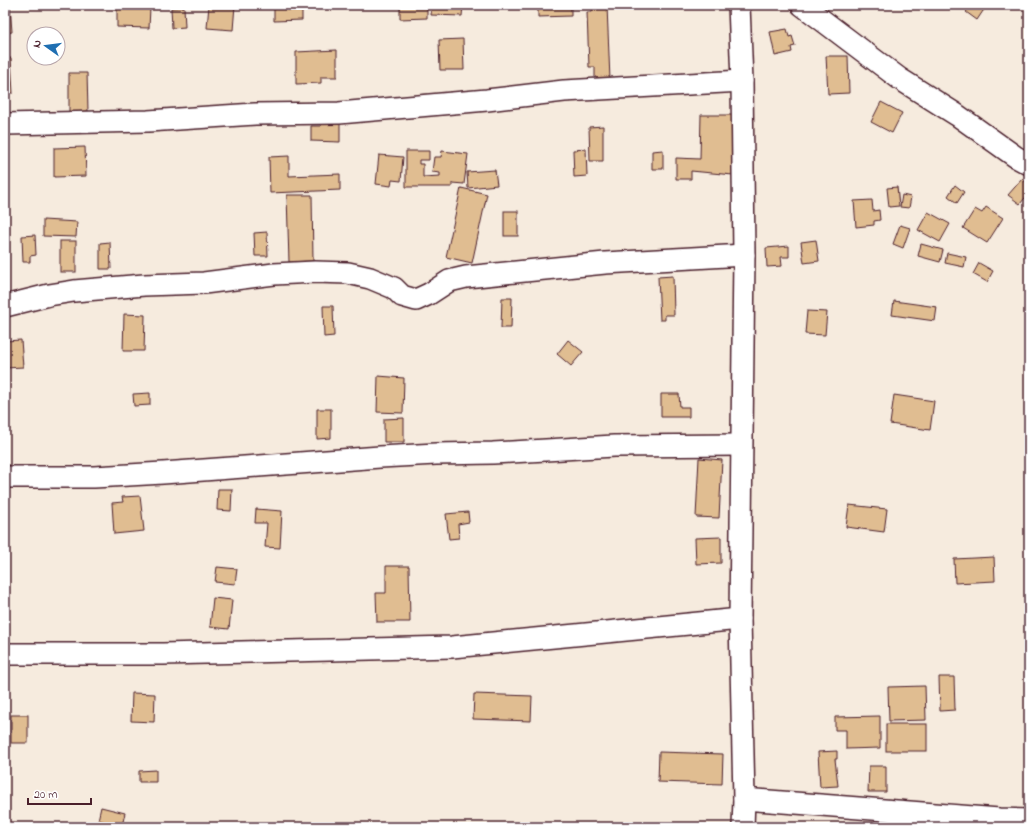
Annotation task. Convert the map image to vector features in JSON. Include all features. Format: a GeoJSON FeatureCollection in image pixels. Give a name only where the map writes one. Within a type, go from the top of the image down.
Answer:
{"type":"FeatureCollection","features":[{"type":"Feature","properties":{"kind":"street"},"geometry":{"type":"LineString","coordinates":[[739,5],[742,81],[744,255],[740,619],[744,799],[743,827]]}},
{"type":"Feature","properties":{"kind":"street"},"geometry":{"type":"LineString","coordinates":[[802,5],[900,79],[957,115],[1016,157],[1029,164]]}},
{"type":"Feature","properties":{"kind":"street"},"geometry":{"type":"LineString","coordinates":[[5,124],[148,121],[255,114],[339,113],[487,100],[564,91],[742,81]]}},
{"type":"Feature","properties":{"kind":"street"},"geometry":{"type":"LineString","coordinates":[[5,306],[49,295],[74,291],[144,285],[204,283],[274,274],[315,272],[348,273],[370,278],[394,288],[402,296],[416,300],[429,294],[449,281],[466,277],[605,263],[744,255]]}},
{"type":"Feature","properties":{"kind":"street"},"geometry":{"type":"LineString","coordinates":[[5,477],[94,476],[163,473],[380,457],[493,453],[614,446],[741,445]]}},
{"type":"Feature","properties":{"kind":"street"},"geometry":{"type":"LineString","coordinates":[[5,654],[163,654],[452,647],[740,619]]}},
{"type":"Feature","properties":{"kind":"street"},"geometry":{"type":"LineString","coordinates":[[744,799],[1029,820]]}},
{"type":"Feature","properties":{"kind":"building"},"geometry":{"type":"Polygon","coordinates":[[[5,5],[10,5],[12,32],[5,33],[5,5]]]}},
{"type":"Feature","properties":{"kind":"building"},"geometry":{"type":"Polygon","coordinates":[[[209,5],[235,5],[233,30],[207,28],[209,5]]]}},
{"type":"Feature","properties":{"kind":"building"},"geometry":{"type":"Polygon","coordinates":[[[274,5],[302,5],[302,20],[274,21],[274,5]]]}},
{"type":"Feature","properties":{"kind":"building"},"geometry":{"type":"Polygon","coordinates":[[[400,5],[427,6],[427,18],[400,19],[400,5]]]}},
{"type":"Feature","properties":{"kind":"building"},"geometry":{"type":"Polygon","coordinates":[[[432,5],[463,5],[462,16],[431,15],[432,5]]]}},
{"type":"Feature","properties":{"kind":"building"},"geometry":{"type":"Polygon","coordinates":[[[571,5],[571,16],[538,17],[538,6],[571,5]]]}},
{"type":"Feature","properties":{"kind":"building"},"geometry":{"type":"Polygon","coordinates":[[[972,5],[987,5],[977,20],[966,12],[972,5]]]}},
{"type":"Feature","properties":{"kind":"building"},"geometry":{"type":"Polygon","coordinates":[[[592,6],[607,6],[610,80],[595,81],[595,67],[589,67],[587,12],[592,12],[592,6]]]}},
{"type":"Feature","properties":{"kind":"building"},"geometry":{"type":"Polygon","coordinates":[[[184,7],[185,27],[172,28],[171,8],[184,7]]]}},
{"type":"Feature","properties":{"kind":"building"},"geometry":{"type":"Polygon","coordinates":[[[117,8],[150,8],[149,28],[117,27],[117,8]]]}},
{"type":"Feature","properties":{"kind":"building"},"geometry":{"type":"Polygon","coordinates":[[[787,29],[789,37],[792,36],[795,46],[791,47],[792,52],[775,56],[770,32],[787,29]]]}},
{"type":"Feature","properties":{"kind":"building"},"geometry":{"type":"Polygon","coordinates":[[[463,39],[464,70],[440,70],[439,40],[463,39]]]}},
{"type":"Feature","properties":{"kind":"building"},"geometry":{"type":"Polygon","coordinates":[[[337,50],[337,77],[321,77],[321,83],[296,84],[296,52],[337,50]]]}},
{"type":"Feature","properties":{"kind":"building"},"geometry":{"type":"Polygon","coordinates":[[[826,56],[848,56],[849,93],[828,94],[826,56]]]}},
{"type":"Feature","properties":{"kind":"building"},"geometry":{"type":"Polygon","coordinates":[[[11,58],[13,93],[5,93],[5,59],[11,58]]]}},
{"type":"Feature","properties":{"kind":"building"},"geometry":{"type":"Polygon","coordinates":[[[69,73],[87,73],[88,111],[69,112],[69,73]]]}},
{"type":"Feature","properties":{"kind":"building"},"geometry":{"type":"Polygon","coordinates":[[[881,102],[902,113],[892,133],[871,122],[881,102]]]}},
{"type":"Feature","properties":{"kind":"building"},"geometry":{"type":"Polygon","coordinates":[[[701,115],[734,115],[733,175],[691,171],[691,179],[676,179],[676,158],[700,159],[701,115]]]}},
{"type":"Feature","properties":{"kind":"building"},"geometry":{"type":"Polygon","coordinates":[[[322,121],[340,121],[340,142],[311,141],[311,126],[321,126],[322,121]]]}},
{"type":"Feature","properties":{"kind":"building"},"geometry":{"type":"Polygon","coordinates":[[[603,126],[603,161],[590,161],[589,127],[603,126]]]}},
{"type":"Feature","properties":{"kind":"building"},"geometry":{"type":"Polygon","coordinates":[[[85,147],[86,176],[54,177],[54,148],[85,147]]]}},
{"type":"Feature","properties":{"kind":"building"},"geometry":{"type":"Polygon","coordinates":[[[586,149],[587,176],[574,177],[573,150],[586,149]]]}},
{"type":"Feature","properties":{"kind":"building"},"geometry":{"type":"Polygon","coordinates":[[[663,150],[663,169],[652,169],[652,151],[663,150]]]}},
{"type":"Feature","properties":{"kind":"building"},"geometry":{"type":"Polygon","coordinates":[[[406,151],[429,151],[429,160],[419,160],[419,164],[423,164],[423,177],[440,176],[440,173],[432,172],[434,157],[441,157],[442,151],[468,154],[464,184],[452,183],[452,187],[406,187],[406,151]]]}},
{"type":"Feature","properties":{"kind":"building"},"geometry":{"type":"Polygon","coordinates":[[[379,155],[403,157],[401,181],[392,180],[391,186],[376,184],[379,155]]]}},
{"type":"Feature","properties":{"kind":"building"},"geometry":{"type":"Polygon","coordinates":[[[289,156],[289,176],[340,174],[340,190],[270,193],[269,157],[289,156]]]}},
{"type":"Feature","properties":{"kind":"building"},"geometry":{"type":"Polygon","coordinates":[[[495,170],[497,185],[468,188],[467,172],[495,170]]]}},
{"type":"Feature","properties":{"kind":"building"},"geometry":{"type":"Polygon","coordinates":[[[1022,179],[1029,185],[1029,193],[1020,204],[1008,195],[1022,179]]]}},
{"type":"Feature","properties":{"kind":"building"},"geometry":{"type":"Polygon","coordinates":[[[955,185],[964,192],[957,203],[948,196],[955,185]]]}},
{"type":"Feature","properties":{"kind":"building"},"geometry":{"type":"Polygon","coordinates":[[[897,187],[899,206],[889,207],[887,188],[897,187]]]}},
{"type":"Feature","properties":{"kind":"building"},"geometry":{"type":"Polygon","coordinates":[[[461,188],[487,194],[472,263],[446,257],[461,188]]]}},
{"type":"Feature","properties":{"kind":"building"},"geometry":{"type":"Polygon","coordinates":[[[287,195],[312,195],[313,261],[289,262],[287,195]]]}},
{"type":"Feature","properties":{"kind":"building"},"geometry":{"type":"Polygon","coordinates":[[[902,195],[911,197],[909,208],[900,207],[902,195]]]}},
{"type":"Feature","properties":{"kind":"building"},"geometry":{"type":"Polygon","coordinates":[[[872,200],[873,211],[879,210],[880,220],[874,221],[874,225],[856,227],[854,201],[872,200]]]}},
{"type":"Feature","properties":{"kind":"building"},"geometry":{"type":"Polygon","coordinates":[[[986,207],[1003,218],[987,243],[963,228],[975,209],[982,213],[986,207]]]}},
{"type":"Feature","properties":{"kind":"building"},"geometry":{"type":"Polygon","coordinates":[[[504,211],[518,211],[518,236],[504,236],[504,211]]]}},
{"type":"Feature","properties":{"kind":"building"},"geometry":{"type":"Polygon","coordinates":[[[928,212],[950,224],[940,242],[918,230],[928,212]]]}},
{"type":"Feature","properties":{"kind":"building"},"geometry":{"type":"Polygon","coordinates":[[[43,220],[77,222],[76,237],[43,236],[43,220]]]}},
{"type":"Feature","properties":{"kind":"building"},"geometry":{"type":"Polygon","coordinates":[[[900,225],[910,228],[903,248],[893,244],[900,225]]]}},
{"type":"Feature","properties":{"kind":"building"},"geometry":{"type":"Polygon","coordinates":[[[267,232],[268,256],[255,256],[254,233],[267,232]]]}},
{"type":"Feature","properties":{"kind":"building"},"geometry":{"type":"Polygon","coordinates":[[[35,235],[36,255],[30,256],[30,262],[23,262],[22,236],[35,235]]]}},
{"type":"Feature","properties":{"kind":"building"},"geometry":{"type":"Polygon","coordinates":[[[816,240],[819,261],[804,263],[801,242],[816,240]]]}},
{"type":"Feature","properties":{"kind":"building"},"geometry":{"type":"Polygon","coordinates":[[[60,241],[76,241],[76,272],[60,272],[60,241]]]}},
{"type":"Feature","properties":{"kind":"building"},"geometry":{"type":"Polygon","coordinates":[[[110,242],[111,269],[100,269],[100,243],[110,242]]]}},
{"type":"Feature","properties":{"kind":"building"},"geometry":{"type":"Polygon","coordinates":[[[921,244],[943,250],[940,262],[918,256],[921,244]]]}},
{"type":"Feature","properties":{"kind":"building"},"geometry":{"type":"Polygon","coordinates":[[[789,246],[789,257],[781,257],[782,266],[767,267],[766,248],[789,246]]]}},
{"type":"Feature","properties":{"kind":"building"},"geometry":{"type":"Polygon","coordinates":[[[947,253],[966,257],[964,267],[945,263],[947,253]]]}},
{"type":"Feature","properties":{"kind":"building"},"geometry":{"type":"Polygon","coordinates":[[[979,263],[993,271],[987,282],[973,274],[979,263]]]}},
{"type":"Feature","properties":{"kind":"building"},"geometry":{"type":"Polygon","coordinates":[[[673,276],[674,315],[665,315],[665,320],[660,320],[658,277],[673,276]]]}},
{"type":"Feature","properties":{"kind":"building"},"geometry":{"type":"Polygon","coordinates":[[[502,298],[512,298],[511,328],[501,328],[502,298]]]}},
{"type":"Feature","properties":{"kind":"building"},"geometry":{"type":"Polygon","coordinates":[[[894,301],[937,307],[935,321],[892,315],[894,301]]]}},
{"type":"Feature","properties":{"kind":"building"},"geometry":{"type":"Polygon","coordinates":[[[323,306],[333,306],[334,336],[324,337],[323,306]]]}},
{"type":"Feature","properties":{"kind":"building"},"geometry":{"type":"Polygon","coordinates":[[[807,311],[827,312],[825,335],[805,334],[807,311]]]}},
{"type":"Feature","properties":{"kind":"building"},"geometry":{"type":"Polygon","coordinates":[[[124,314],[145,315],[144,351],[123,351],[124,314]]]}},
{"type":"Feature","properties":{"kind":"building"},"geometry":{"type":"Polygon","coordinates":[[[21,340],[23,367],[5,368],[5,341],[21,340]]]}},
{"type":"Feature","properties":{"kind":"building"},"geometry":{"type":"Polygon","coordinates":[[[568,340],[583,352],[571,366],[557,354],[568,340]]]}},
{"type":"Feature","properties":{"kind":"building"},"geometry":{"type":"Polygon","coordinates":[[[378,376],[404,378],[403,413],[377,412],[378,376]]]}},
{"type":"Feature","properties":{"kind":"building"},"geometry":{"type":"Polygon","coordinates":[[[150,393],[150,405],[134,406],[133,394],[150,393]]]}},
{"type":"Feature","properties":{"kind":"building"},"geometry":{"type":"Polygon","coordinates":[[[661,394],[679,394],[680,407],[689,407],[689,417],[661,417],[661,394]]]}},
{"type":"Feature","properties":{"kind":"building"},"geometry":{"type":"Polygon","coordinates":[[[894,395],[934,401],[930,430],[890,424],[894,395]]]}},
{"type":"Feature","properties":{"kind":"building"},"geometry":{"type":"Polygon","coordinates":[[[317,409],[331,409],[331,438],[317,439],[317,409]]]}},
{"type":"Feature","properties":{"kind":"building"},"geometry":{"type":"Polygon","coordinates":[[[404,418],[404,442],[384,442],[384,419],[404,418]]]}},
{"type":"Feature","properties":{"kind":"building"},"geometry":{"type":"Polygon","coordinates":[[[699,458],[722,460],[719,518],[696,517],[699,458]]]}},
{"type":"Feature","properties":{"kind":"building"},"geometry":{"type":"Polygon","coordinates":[[[218,489],[232,489],[231,511],[217,510],[218,489]]]}},
{"type":"Feature","properties":{"kind":"building"},"geometry":{"type":"Polygon","coordinates":[[[140,496],[144,531],[114,534],[112,503],[123,502],[122,497],[140,496]]]}},
{"type":"Feature","properties":{"kind":"building"},"geometry":{"type":"Polygon","coordinates":[[[849,505],[887,509],[884,532],[846,527],[849,505]]]}},
{"type":"Feature","properties":{"kind":"building"},"geometry":{"type":"Polygon","coordinates":[[[256,509],[282,511],[280,548],[265,547],[267,523],[255,523],[256,509]]]}},
{"type":"Feature","properties":{"kind":"building"},"geometry":{"type":"Polygon","coordinates":[[[468,512],[469,522],[458,524],[459,538],[449,539],[446,514],[468,512]]]}},
{"type":"Feature","properties":{"kind":"building"},"geometry":{"type":"Polygon","coordinates":[[[721,537],[721,563],[696,564],[695,538],[721,537]]]}},
{"type":"Feature","properties":{"kind":"building"},"geometry":{"type":"Polygon","coordinates":[[[994,557],[995,581],[955,583],[954,559],[994,557]]]}},
{"type":"Feature","properties":{"kind":"building"},"geometry":{"type":"Polygon","coordinates":[[[386,566],[409,566],[410,622],[377,622],[376,593],[386,593],[386,566]]]}},
{"type":"Feature","properties":{"kind":"building"},"geometry":{"type":"Polygon","coordinates":[[[217,567],[237,569],[235,584],[215,582],[217,567]]]}},
{"type":"Feature","properties":{"kind":"building"},"geometry":{"type":"Polygon","coordinates":[[[213,598],[232,600],[229,629],[210,627],[213,598]]]}},
{"type":"Feature","properties":{"kind":"building"},"geometry":{"type":"Polygon","coordinates":[[[939,677],[954,677],[955,710],[940,711],[939,677]]]}},
{"type":"Feature","properties":{"kind":"building"},"geometry":{"type":"Polygon","coordinates":[[[925,686],[926,720],[889,721],[888,687],[925,686]]]}},
{"type":"Feature","properties":{"kind":"building"},"geometry":{"type":"Polygon","coordinates":[[[132,693],[155,694],[154,722],[131,721],[132,693]]]}},
{"type":"Feature","properties":{"kind":"building"},"geometry":{"type":"Polygon","coordinates":[[[474,694],[532,696],[531,721],[473,719],[474,694]]]}},
{"type":"Feature","properties":{"kind":"building"},"geometry":{"type":"Polygon","coordinates":[[[11,715],[28,715],[28,743],[11,743],[11,715]]]}},
{"type":"Feature","properties":{"kind":"building"},"geometry":{"type":"Polygon","coordinates":[[[880,716],[880,748],[846,749],[846,730],[835,730],[835,717],[880,716]]]}},
{"type":"Feature","properties":{"kind":"building"},"geometry":{"type":"Polygon","coordinates":[[[886,724],[927,724],[927,751],[886,751],[886,724]]]}},
{"type":"Feature","properties":{"kind":"building"},"geometry":{"type":"Polygon","coordinates":[[[837,751],[837,759],[835,759],[838,786],[820,787],[818,752],[837,751]]]}},
{"type":"Feature","properties":{"kind":"building"},"geometry":{"type":"Polygon","coordinates":[[[659,752],[723,754],[722,784],[658,782],[659,752]]]}},
{"type":"Feature","properties":{"kind":"building"},"geometry":{"type":"Polygon","coordinates":[[[869,766],[886,766],[886,792],[868,792],[869,766]]]}},
{"type":"Feature","properties":{"kind":"building"},"geometry":{"type":"Polygon","coordinates":[[[156,770],[156,782],[139,782],[139,771],[156,770]]]}},
{"type":"Feature","properties":{"kind":"building"},"geometry":{"type":"Polygon","coordinates":[[[101,807],[125,813],[122,826],[98,820],[101,807]]]}},
{"type":"Feature","properties":{"kind":"building"},"geometry":{"type":"Polygon","coordinates":[[[149,823],[160,825],[160,827],[148,827],[149,823]]]}}]}
